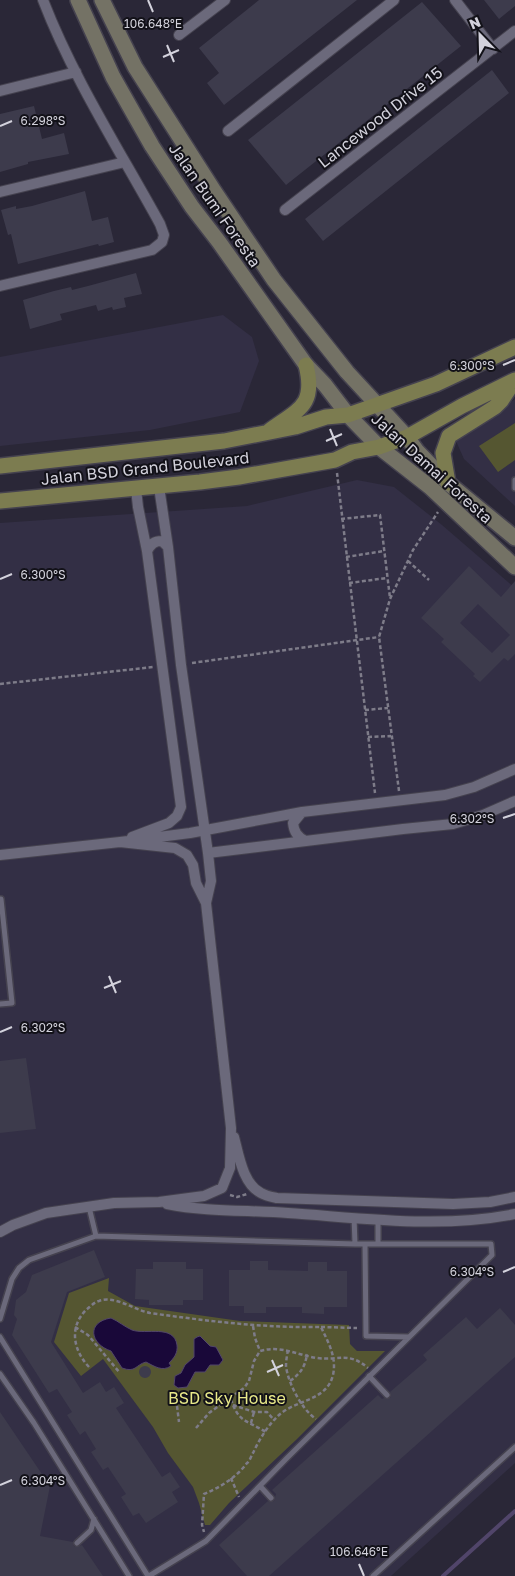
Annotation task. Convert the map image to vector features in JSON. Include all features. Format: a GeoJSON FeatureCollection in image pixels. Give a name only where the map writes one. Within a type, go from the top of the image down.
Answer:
{"type":"FeatureCollection","features":[{"type":"Feature","properties":{"kind":"main road","name":"Jalan Bumi Foresta"},"geometry":{"type":"LineString","coordinates":[[78,0],[112,77],[152,146],[192,207],[306,365],[325,385],[348,415]]}},
{"type":"Feature","properties":{"kind":"main road","name":"Jalan Bumi Foresta"},"geometry":{"type":"LineString","coordinates":[[102,0],[135,67],[214,191],[274,280],[347,372],[378,405]]}},
{"type":"Feature","properties":{"kind":"main road","name":"Jalan BSD Grand Boulevard"},"geometry":{"type":"LineString","coordinates":[[0,466],[224,441],[264,434],[326,418],[348,415],[436,384],[515,347]]}},
{"type":"Feature","properties":{"kind":"main road"},"geometry":{"type":"LineString","coordinates":[[264,434],[297,411],[308,398],[310,381],[306,365]]}},
{"type":"Feature","properties":{"kind":"main road"},"geometry":{"type":"LineString","coordinates":[[448,482],[443,453],[449,436],[495,407],[515,380]]}},
{"type":"Feature","properties":{"kind":"main road","name":"Jalan BSD Grand Boulevard"},"geometry":{"type":"LineString","coordinates":[[0,501],[159,487],[239,477],[335,460],[352,452],[379,447],[407,437],[468,402],[515,380]]}},
{"type":"Feature","properties":{"kind":"main road","name":"Jalan Damai Foresta"},"geometry":{"type":"LineString","coordinates":[[378,405],[417,451],[448,482],[515,538]]}},
{"type":"Feature","properties":{"kind":"main road","name":"Jalan Damai Foresta"},"geometry":{"type":"LineString","coordinates":[[348,415],[379,447],[430,487],[515,567]]}},
{"type":"Feature","properties":{"kind":"street"},"geometry":{"type":"LineString","coordinates":[[0,286],[152,250],[162,242],[164,235],[160,224],[76,72],[54,28],[43,0]]}},
{"type":"Feature","properties":{"kind":"street"},"geometry":{"type":"LineString","coordinates":[[179,35],[225,0]]}},
{"type":"Feature","properties":{"kind":"street"},"geometry":{"type":"LineString","coordinates":[[228,130],[394,0]]}},
{"type":"Feature","properties":{"kind":"street"},"geometry":{"type":"LineString","coordinates":[[455,0],[493,49]]}},
{"type":"Feature","properties":{"kind":"street","name":"Lancewood Drive 15"},"geometry":{"type":"LineString","coordinates":[[285,210],[515,31]]}},
{"type":"Feature","properties":{"kind":"street"},"geometry":{"type":"LineString","coordinates":[[0,91],[76,72]]}},
{"type":"Feature","properties":{"kind":"street"},"geometry":{"type":"LineString","coordinates":[[0,192],[126,162]]}},
{"type":"Feature","properties":{"kind":"street"},"geometry":{"type":"LineString","coordinates":[[0,1232],[13,1225],[46,1213],[114,1203],[159,1202],[204,1196],[222,1188],[230,1168],[231,1128],[206,903],[211,881],[159,487]]}},
{"type":"Feature","properties":{"kind":"street"},"geometry":{"type":"LineString","coordinates":[[120,842],[169,823],[178,816],[181,808],[147,551],[136,489]]}},
{"type":"Feature","properties":{"kind":"street"},"geometry":{"type":"LineString","coordinates":[[147,551],[152,543],[157,541],[162,541],[168,547]]}},
{"type":"Feature","properties":{"kind":"street"},"geometry":{"type":"LineString","coordinates":[[0,855],[120,842],[204,830],[302,812],[445,795],[474,787],[515,770]]}},
{"type":"Feature","properties":{"kind":"street"},"geometry":{"type":"LineString","coordinates":[[208,854],[453,824],[483,815],[515,801]]}},
{"type":"Feature","properties":{"kind":"street"},"geometry":{"type":"LineString","coordinates":[[302,812],[293,823],[297,836],[305,841]]}},
{"type":"Feature","properties":{"kind":"street"},"geometry":{"type":"LineString","coordinates":[[120,842],[175,848],[187,854],[193,865],[196,883],[206,903]]}},
{"type":"Feature","properties":{"kind":"street"},"geometry":{"type":"LineString","coordinates":[[231,1128],[243,1168],[253,1187],[262,1194],[276,1198],[454,1204],[490,1202],[515,1197]]}},
{"type":"Feature","properties":{"kind":"street"},"geometry":{"type":"LineString","coordinates":[[276,1198],[276,1212]]}},
{"type":"Feature","properties":{"kind":"street"},"geometry":{"type":"LineString","coordinates":[[159,1202],[194,1209],[378,1219],[452,1221],[493,1219],[515,1214]]}},
{"type":"Feature","properties":{"kind":"lane"},"geometry":{"type":"LineString","coordinates":[[515,480],[515,488]]}},
{"type":"Feature","properties":{"kind":"lane"},"geometry":{"type":"LineString","coordinates":[[0,899],[12,1003],[0,1004]]}},
{"type":"Feature","properties":{"kind":"lane"},"geometry":{"type":"LineString","coordinates":[[88,1207],[96,1236]]}},
{"type":"Feature","properties":{"kind":"lane"},"geometry":{"type":"LineString","coordinates":[[354,1218],[355,1244]]}},
{"type":"Feature","properties":{"kind":"lane"},"geometry":{"type":"LineString","coordinates":[[378,1219],[378,1244]]}},
{"type":"Feature","properties":{"kind":"lane"},"geometry":{"type":"LineString","coordinates":[[0,1319],[12,1279],[19,1268],[29,1260],[96,1236],[355,1244],[491,1244],[492,1255],[206,1541],[149,1576],[0,1337]]}},
{"type":"Feature","properties":{"kind":"lane"},"geometry":{"type":"LineString","coordinates":[[366,1244],[366,1336],[408,1337]]}},
{"type":"Feature","properties":{"kind":"lane"},"geometry":{"type":"LineString","coordinates":[[0,1374],[34,1423],[129,1576]]}},
{"type":"Feature","properties":{"kind":"lane"},"geometry":{"type":"LineString","coordinates":[[371,1374],[387,1395]]}},
{"type":"Feature","properties":{"kind":"lane"},"geometry":{"type":"LineString","coordinates":[[373,1576],[515,1447]]}},
{"type":"Feature","properties":{"kind":"lane"},"geometry":{"type":"LineString","coordinates":[[260,1486],[271,1498]]}},
{"type":"Feature","properties":{"kind":"lane"},"geometry":{"type":"LineString","coordinates":[[77,1543],[91,1530],[94,1518]]}},
{"type":"Feature","properties":{"kind":"path"},"geometry":{"type":"LineString","coordinates":[[335,460],[376,802]]}},
{"type":"Feature","properties":{"kind":"path"},"geometry":{"type":"LineString","coordinates":[[400,800],[379,637],[390,599],[413,550],[445,502]]}},
{"type":"Feature","properties":{"kind":"path"},"geometry":{"type":"LineString","coordinates":[[341,519],[380,515],[390,599]]}},
{"type":"Feature","properties":{"kind":"path"},"geometry":{"type":"LineString","coordinates":[[346,557],[385,551]]}},
{"type":"Feature","properties":{"kind":"path"},"geometry":{"type":"LineString","coordinates":[[408,561],[429,580]]}},
{"type":"Feature","properties":{"kind":"path"},"geometry":{"type":"LineString","coordinates":[[349,584],[388,578]]}},
{"type":"Feature","properties":{"kind":"path"},"geometry":{"type":"LineString","coordinates":[[181,665],[379,637]]}},
{"type":"Feature","properties":{"kind":"path"},"geometry":{"type":"LineString","coordinates":[[0,684],[162,666]]}},
{"type":"Feature","properties":{"kind":"path"},"geometry":{"type":"LineString","coordinates":[[365,710],[388,708]]}},
{"type":"Feature","properties":{"kind":"path"},"geometry":{"type":"LineString","coordinates":[[368,737],[392,736]]}},
{"type":"Feature","properties":{"kind":"path"},"geometry":{"type":"LineString","coordinates":[[226,1192],[237,1197],[248,1194]]}},
{"type":"Feature","properties":{"kind":"path"},"geometry":{"type":"LineString","coordinates":[[89,1367],[82,1360],[74,1335],[80,1316],[98,1301],[111,1300],[142,1312],[221,1323],[253,1326],[366,1329]]}},
{"type":"Feature","properties":{"kind":"path"},"geometry":{"type":"LineString","coordinates":[[253,1326],[260,1351]]}},
{"type":"Feature","properties":{"kind":"path"},"geometry":{"type":"LineString","coordinates":[[76,1327],[88,1335],[120,1373]]}},
{"type":"Feature","properties":{"kind":"path"},"geometry":{"type":"LineString","coordinates":[[206,1541],[202,1525],[204,1494],[217,1489],[248,1463],[274,1420],[286,1410],[314,1397],[329,1385],[333,1375],[333,1358],[330,1343],[321,1327]]}},
{"type":"Feature","properties":{"kind":"path"},"geometry":{"type":"LineString","coordinates":[[196,1428],[209,1413],[244,1388],[249,1381],[254,1361],[260,1351],[272,1348],[307,1354],[316,1358],[349,1357],[359,1361],[371,1374]]}},
{"type":"Feature","properties":{"kind":"path"},"geometry":{"type":"LineString","coordinates":[[288,1350],[286,1366],[290,1381],[301,1404],[310,1415],[322,1423]]}},
{"type":"Feature","properties":{"kind":"path"},"geometry":{"type":"LineString","coordinates":[[290,1381],[299,1375],[306,1364],[307,1354]]}},
{"type":"Feature","properties":{"kind":"path"},"geometry":{"type":"LineString","coordinates":[[231,1399],[235,1412],[241,1419],[266,1432]]}},
{"type":"Feature","properties":{"kind":"path"},"geometry":{"type":"LineString","coordinates":[[233,1405],[254,1412],[266,1412],[274,1420]]}},
{"type":"Feature","properties":{"kind":"path"},"geometry":{"type":"LineString","coordinates":[[177,1406],[179,1422]]}},
{"type":"Feature","properties":{"kind":"path"},"geometry":{"type":"LineString","coordinates":[[251,1423],[254,1412]]}},
{"type":"Feature","properties":{"kind":"path"},"geometry":{"type":"LineString","coordinates":[[231,1478],[242,1504]]}},
{"type":"Feature","properties":{"kind":"shaded area"},"geometry":{"type":"Polygon","coordinates":[[[223,315],[252,337],[259,361],[240,412],[150,430],[0,446],[0,357],[223,315]]]}},
{"type":"Feature","properties":{"kind":"shaded area"},"geometry":{"type":"Polygon","coordinates":[[[515,399],[515,506],[464,459],[456,441],[515,399]]]}},
{"type":"Feature","properties":{"kind":"shaded area"},"geometry":{"type":"Polygon","coordinates":[[[357,480],[394,487],[442,525],[515,588],[515,1463],[391,1576],[0,1576],[0,523],[247,506],[357,480]]]}},
{"type":"Feature","properties":{"kind":"shaded area"},"geometry":{"type":"Polygon","coordinates":[[[111,1318],[132,1330],[171,1334],[175,1339],[177,1350],[169,1363],[171,1366],[161,1368],[146,1362],[130,1370],[122,1368],[111,1351],[104,1348],[95,1339],[94,1328],[103,1320],[111,1318]]]}},
{"type":"Feature","properties":{"kind":"shaded area"},"geometry":{"type":"Polygon","coordinates":[[[200,1336],[210,1346],[216,1347],[223,1360],[219,1365],[210,1365],[205,1372],[195,1372],[187,1387],[178,1388],[174,1385],[175,1376],[181,1373],[185,1365],[194,1357],[194,1339],[200,1336]]]}},
{"type":"Feature","properties":{"kind":"green space"},"geometry":{"type":"Polygon","coordinates":[[[515,423],[515,460],[498,472],[479,446],[515,423]]]}},
{"type":"Feature","properties":{"kind":"green space","name":"BSD Sky House"},"geometry":{"type":"Polygon","coordinates":[[[109,1278],[108,1291],[135,1306],[240,1321],[349,1325],[350,1344],[357,1351],[385,1351],[297,1439],[229,1503],[210,1525],[205,1525],[193,1487],[168,1453],[153,1427],[103,1359],[81,1376],[54,1342],[69,1293],[109,1278]]]}},
{"type":"Feature","properties":{"kind":"building"},"geometry":{"type":"Polygon","coordinates":[[[259,0],[357,0],[224,105],[207,83],[219,73],[199,48],[259,0]]]}},
{"type":"Feature","properties":{"kind":"building"},"geometry":{"type":"Polygon","coordinates":[[[484,0],[515,0],[515,6],[499,19],[484,0]]]}},
{"type":"Feature","properties":{"kind":"building"},"geometry":{"type":"Polygon","coordinates":[[[422,2],[461,46],[286,185],[248,140],[422,2]]]}},
{"type":"Feature","properties":{"kind":"building"},"geometry":{"type":"Polygon","coordinates":[[[492,70],[509,93],[323,241],[305,219],[492,70]]]}},
{"type":"Feature","properties":{"kind":"building"},"geometry":{"type":"Polygon","coordinates":[[[34,106],[42,139],[64,133],[69,154],[28,162],[28,164],[0,172],[0,114],[34,106]]]}},
{"type":"Feature","properties":{"kind":"building"},"geometry":{"type":"Polygon","coordinates":[[[85,191],[92,221],[108,217],[114,242],[99,246],[98,244],[18,264],[11,234],[8,235],[1,210],[16,206],[16,209],[32,206],[85,191]]]}},
{"type":"Feature","properties":{"kind":"building"},"geometry":{"type":"Polygon","coordinates":[[[136,273],[142,294],[124,298],[126,307],[113,310],[112,307],[98,311],[96,305],[60,314],[62,320],[30,329],[23,300],[71,287],[72,290],[136,273]]]}},
{"type":"Feature","properties":{"kind":"building"},"geometry":{"type":"Polygon","coordinates":[[[469,566],[501,597],[515,581],[515,654],[508,661],[504,658],[480,682],[473,676],[475,674],[441,642],[444,639],[421,618],[469,566]],[[478,604],[460,623],[492,653],[510,635],[478,604]]]}},
{"type":"Feature","properties":{"kind":"building"},"geometry":{"type":"Polygon","coordinates":[[[26,1058],[36,1129],[0,1133],[0,1061],[26,1058]]]}},
{"type":"Feature","properties":{"kind":"building"},"geometry":{"type":"Polygon","coordinates":[[[94,1250],[105,1277],[67,1292],[51,1342],[83,1393],[100,1382],[106,1392],[114,1387],[124,1403],[116,1408],[162,1477],[170,1472],[180,1487],[172,1492],[178,1502],[146,1523],[139,1513],[133,1516],[121,1497],[126,1494],[108,1467],[103,1470],[91,1452],[96,1449],[85,1431],[80,1435],[67,1415],[72,1412],[57,1389],[49,1393],[12,1335],[17,1319],[14,1315],[16,1300],[26,1292],[32,1275],[94,1250]]]}},
{"type":"Feature","properties":{"kind":"building"},"geometry":{"type":"Polygon","coordinates":[[[250,1261],[268,1261],[268,1270],[308,1271],[308,1262],[327,1262],[327,1271],[347,1271],[347,1307],[324,1307],[324,1314],[302,1313],[302,1307],[266,1307],[266,1313],[244,1313],[244,1306],[229,1306],[229,1270],[250,1270],[250,1261]]]}},
{"type":"Feature","properties":{"kind":"building"},"geometry":{"type":"Polygon","coordinates":[[[153,1262],[186,1262],[186,1269],[203,1269],[203,1300],[183,1300],[183,1305],[149,1305],[149,1300],[135,1299],[136,1269],[153,1269],[153,1262]]]}},
{"type":"Feature","properties":{"kind":"building"},"geometry":{"type":"Polygon","coordinates":[[[500,1308],[515,1325],[515,1357],[269,1576],[247,1576],[219,1545],[268,1501],[274,1501],[276,1494],[272,1490],[378,1395],[382,1399],[390,1398],[390,1392],[427,1360],[423,1355],[466,1317],[477,1329],[500,1308]]]}},
{"type":"Feature","properties":{"kind":"building"},"geometry":{"type":"Polygon","coordinates":[[[147,1366],[150,1367],[150,1377],[143,1378],[140,1377],[139,1370],[140,1367],[147,1366]]]}},
{"type":"Feature","properties":{"kind":"building"},"geometry":{"type":"Polygon","coordinates":[[[0,1412],[50,1486],[40,1536],[73,1542],[76,1547],[82,1545],[103,1576],[0,1576],[0,1412]]]}},
{"type":"Feature","properties":{"kind":"waterway"},"geometry":{"type":"LineString","coordinates":[[443,1576],[515,1511]]}}]}
